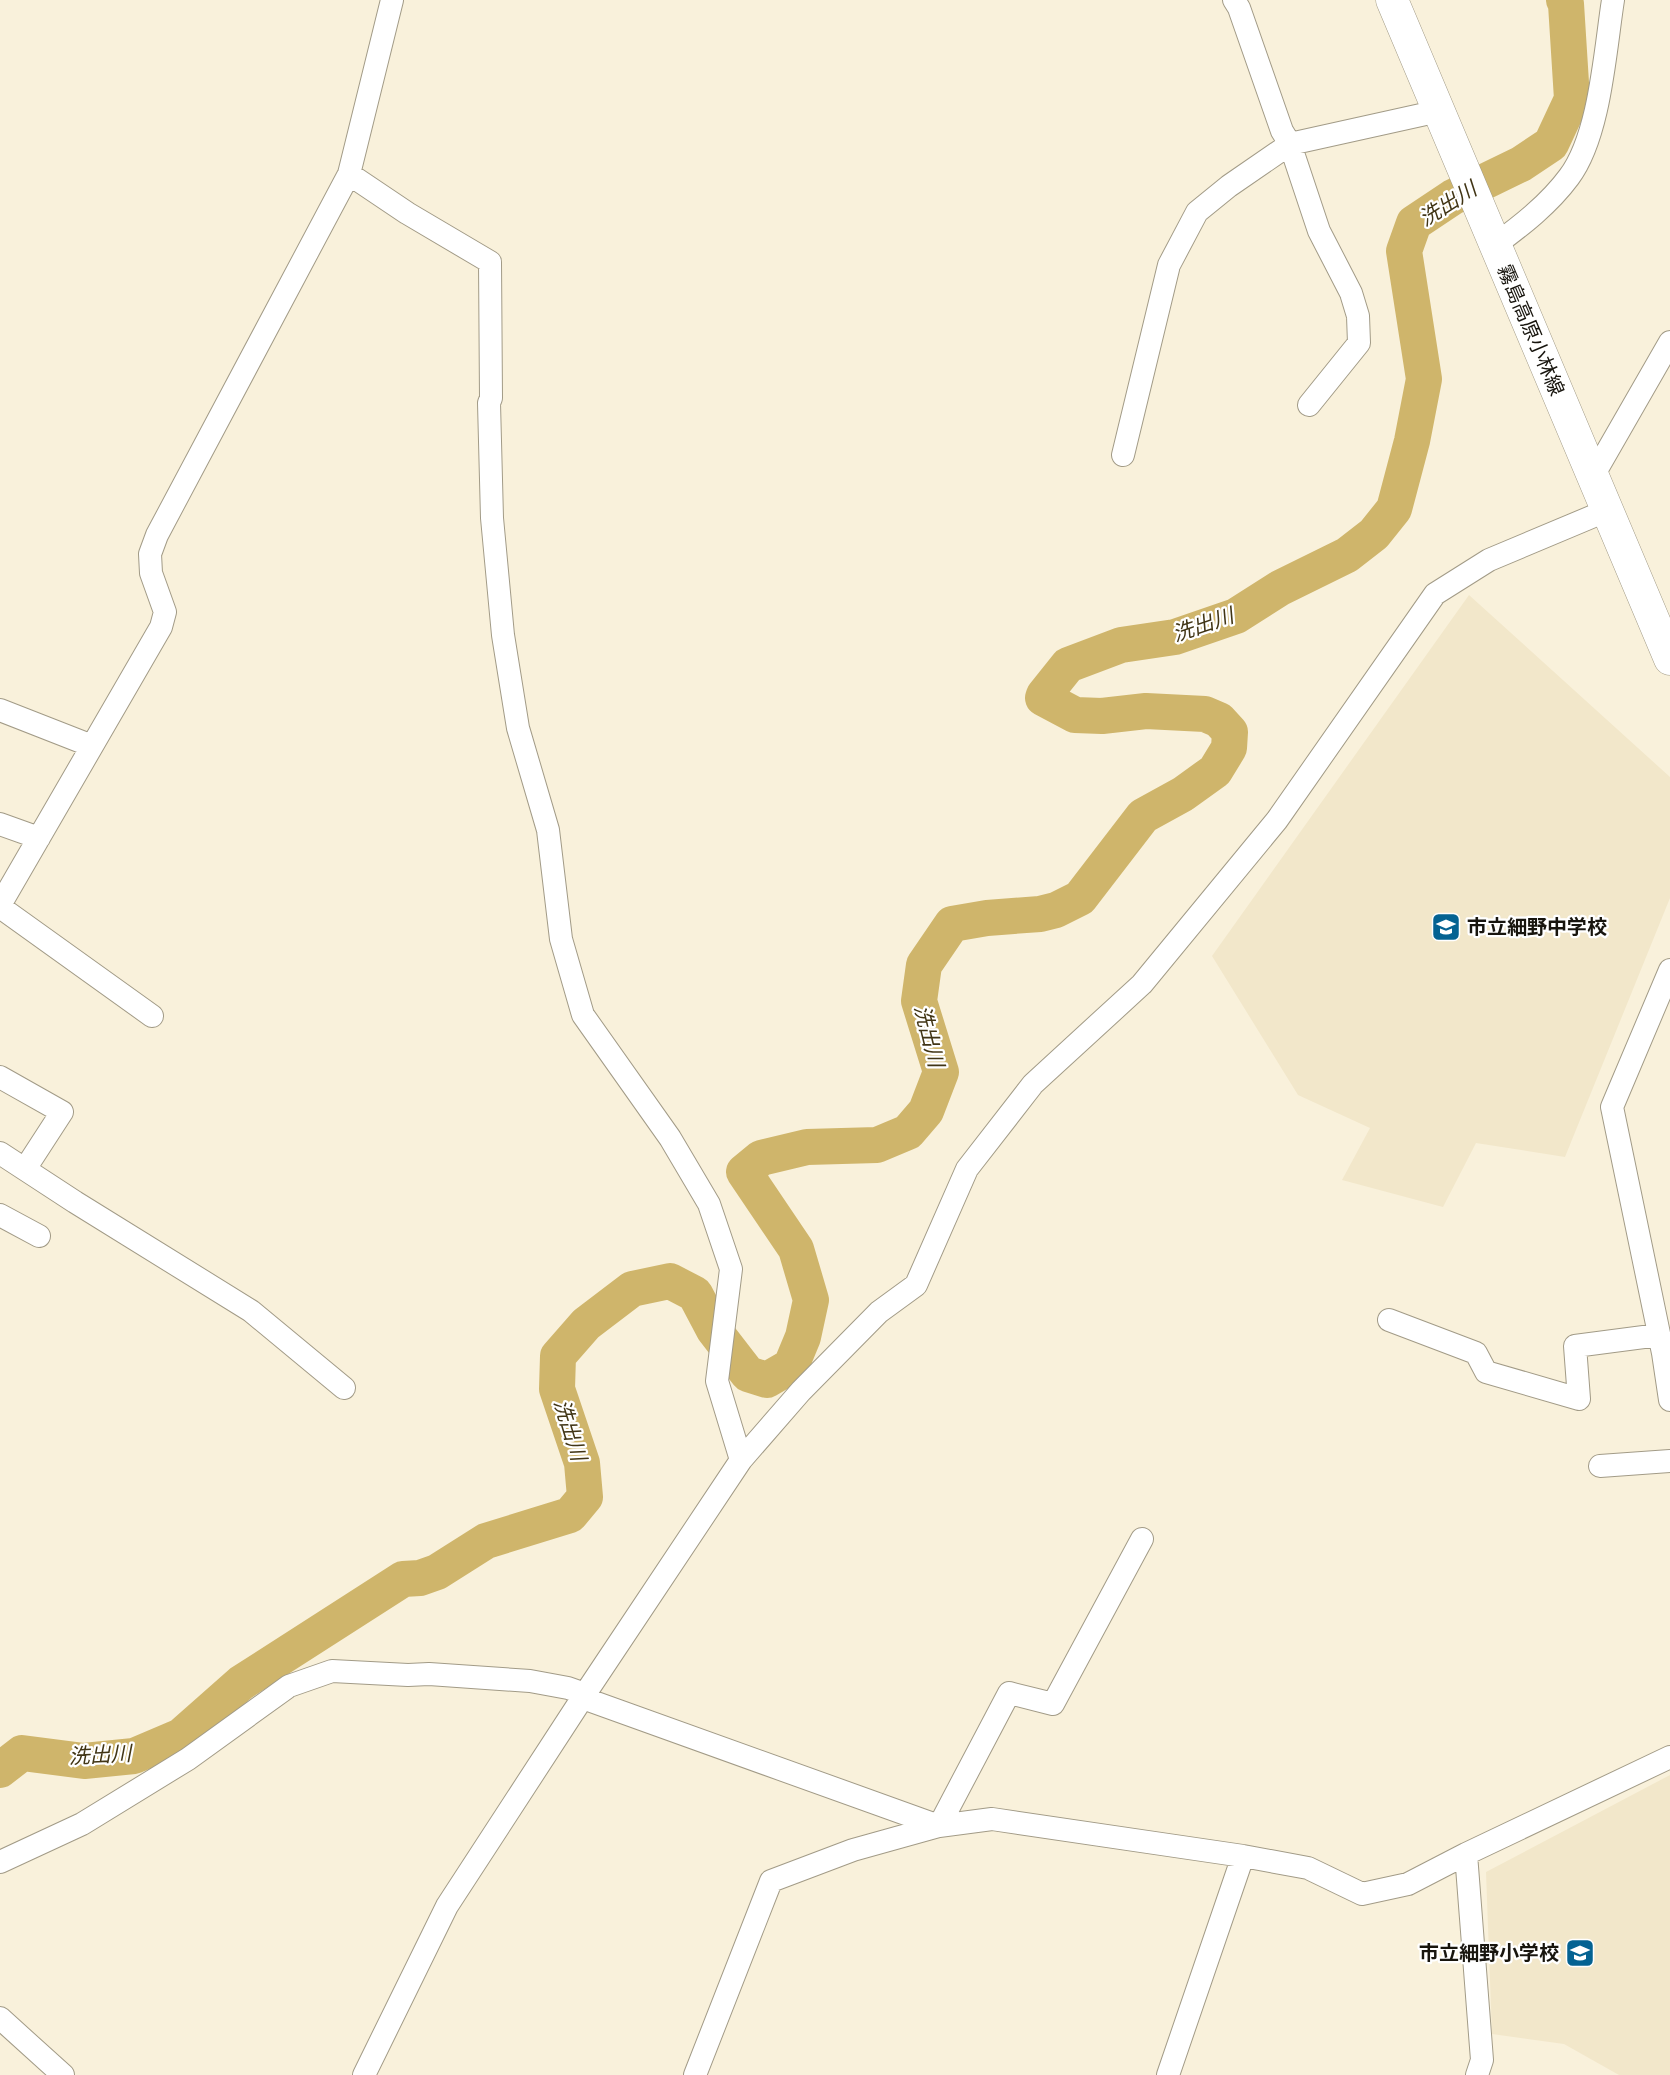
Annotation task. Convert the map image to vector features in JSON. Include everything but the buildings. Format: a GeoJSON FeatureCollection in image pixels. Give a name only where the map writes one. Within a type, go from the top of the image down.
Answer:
{"type":"FeatureCollection","features":[{"type":"Feature","properties":{"kind":"main road","name":"霧島高原小林線"},"geometry":{"type":"LineString","coordinates":[[1392,0],[1670,659]]}},
{"type":"Feature","properties":{"kind":"street"},"geometry":{"type":"LineString","coordinates":[[152,1016],[0,906],[161,627],[165,612],[151,573],[150,554],[157,535],[349,174],[392,0]]}},
{"type":"Feature","properties":{"kind":"street"},"geometry":{"type":"LineString","coordinates":[[1234,0],[1239,8],[1282,131],[1290,144],[1319,231],[1351,293],[1358,316],[1359,343],[1309,405]]}},
{"type":"Feature","properties":{"kind":"street"},"geometry":{"type":"LineString","coordinates":[[1492,238],[1533,217],[1570,176],[1587,144],[1597,99],[1613,0]]}},
{"type":"Feature","properties":{"kind":"street"},"geometry":{"type":"LineString","coordinates":[[1123,455],[1169,265],[1197,212],[1229,186],[1290,144],[1441,115]]}},
{"type":"Feature","properties":{"kind":"street"},"geometry":{"type":"LineString","coordinates":[[349,174],[407,213],[490,262],[491,398],[489,403],[492,518],[503,635],[518,728],[548,830],[561,939],[583,1015],[670,1138],[709,1204],[731,1269],[717,1381],[741,1460]]}},
{"type":"Feature","properties":{"kind":"street"},"geometry":{"type":"LineString","coordinates":[[1593,476],[1663,371],[1670,342]]}},
{"type":"Feature","properties":{"kind":"street"},"geometry":{"type":"LineString","coordinates":[[364,2075],[447,1906],[741,1460],[801,1391],[872,1320],[916,1285],[967,1170],[1033,1084],[1142,984],[1277,820],[1435,594],[1489,560],[1608,510]]}},
{"type":"Feature","properties":{"kind":"street"},"geometry":{"type":"LineString","coordinates":[[0,710],[92,746]]}},
{"type":"Feature","properties":{"kind":"street"},"geometry":{"type":"LineString","coordinates":[[0,824],[39,838]]}},
{"type":"Feature","properties":{"kind":"street"},"geometry":{"type":"LineString","coordinates":[[1670,970],[1612,1107],[1659,1335],[1670,1400]]}},
{"type":"Feature","properties":{"kind":"street"},"geometry":{"type":"LineString","coordinates":[[0,1077],[62,1112],[25,1169]]}},
{"type":"Feature","properties":{"kind":"street"},"geometry":{"type":"LineString","coordinates":[[0,1153],[251,1311],[344,1388]]}},
{"type":"Feature","properties":{"kind":"street"},"geometry":{"type":"LineString","coordinates":[[0,1215],[39,1236]]}},
{"type":"Feature","properties":{"kind":"street"},"geometry":{"type":"LineString","coordinates":[[1389,1320],[1476,1353],[1486,1372],[1578,1399],[1575,1346],[1659,1335]]}},
{"type":"Feature","properties":{"kind":"street"},"geometry":{"type":"LineString","coordinates":[[1600,1466],[1670,1461]]}},
{"type":"Feature","properties":{"kind":"street"},"geometry":{"type":"LineString","coordinates":[[939,1826],[1009,1693],[1053,1704],[1142,1539]]}},
{"type":"Feature","properties":{"kind":"street"},"geometry":{"type":"LineString","coordinates":[[0,1862],[82,1824],[188,1759],[289,1686],[332,1671],[429,1674],[530,1681],[568,1688],[585,1694],[591,1701],[939,1826]]}},
{"type":"Feature","properties":{"kind":"street"},"geometry":{"type":"LineString","coordinates":[[694,2075],[771,1881],[854,1850],[939,1826],[992,1819],[1243,1856],[1308,1868],[1362,1894],[1407,1884],[1670,1757]]}},
{"type":"Feature","properties":{"kind":"street"},"geometry":{"type":"LineString","coordinates":[[1466,1854],[1482,2060],[1477,2075]]}},
{"type":"Feature","properties":{"kind":"street"},"geometry":{"type":"LineString","coordinates":[[1168,2075],[1243,1856]]}},
{"type":"Feature","properties":{"kind":"street"},"geometry":{"type":"LineString","coordinates":[[0,2018],[63,2075]]}},
{"type":"Feature","properties":{"kind":"shaded area","name":"市立細野中学校"},"geometry":{"type":"Polygon","coordinates":[[[1469,595],[1670,777],[1670,898],[1565,1157],[1476,1143],[1443,1207],[1342,1180],[1370,1128],[1298,1095],[1212,956],[1469,595]]]}},
{"type":"Feature","properties":{"kind":"shaded area","name":"市立細野小学校"},"geometry":{"type":"Polygon","coordinates":[[[1670,1775],[1670,2075],[1619,2075],[1564,2044],[1492,2034],[1486,1872],[1670,1775]]]}},
{"type":"Feature","properties":{"kind":"waterway","name":"洗出川"},"geometry":{"type":"LineString","coordinates":[[0,1770],[22,1753],[84,1761],[134,1756],[181,1736],[241,1683],[403,1579],[420,1578],[437,1572],[486,1541],[570,1515],[585,1497],[582,1463],[557,1389],[558,1356],[586,1324],[632,1289],[670,1281],[695,1294],[714,1330],[748,1374],[767,1380],[791,1366],[803,1337],[811,1300],[796,1249],[744,1172],[761,1158],[807,1147],[877,1145],[908,1132],[926,1111],[941,1072],[919,1001],[924,965],[952,924],[987,918],[1040,914],[1056,910],[1080,898],[1143,816],[1183,794],[1215,771],[1229,748],[1230,732],[1219,720],[1205,714],[1146,711],[1102,716],[1075,715],[1043,698],[1044,695],[1068,665],[1121,645],[1175,637],[1236,616],[1280,588],[1347,555],[1374,534],[1394,509],[1412,441],[1424,379],[1404,251],[1414,223],[1453,197],[1521,164],[1551,144],[1572,99],[1564,0]]}},
{"type":"Feature","properties":{"kind":"place","name":"市立細野中学校"},"geometry":{"type":"Point","coordinates":[1446,927]}},
{"type":"Feature","properties":{"kind":"place","name":"市立細野小学校"},"geometry":{"type":"Point","coordinates":[1580,1953]}}]}
